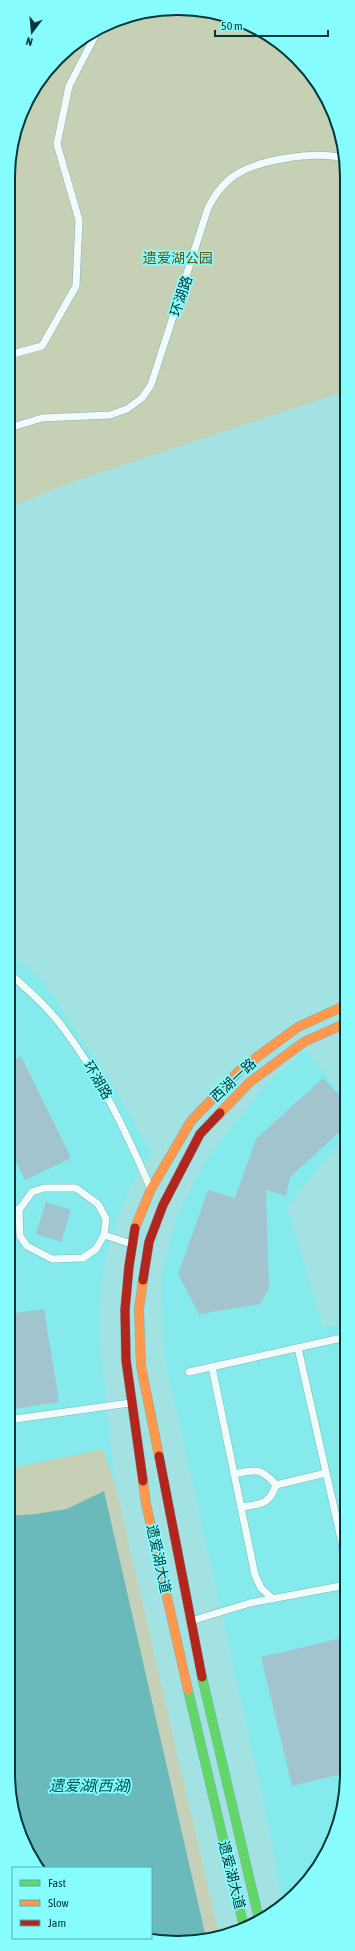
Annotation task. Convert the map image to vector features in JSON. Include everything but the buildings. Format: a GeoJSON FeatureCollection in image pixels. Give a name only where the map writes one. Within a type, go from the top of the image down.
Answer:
{"type":"FeatureCollection","features":[{"type":"Feature","properties":{"kind":"main road","name":"西湖一路"},"geometry":{"type":"LineString","coordinates":[[157,1197],[191,1121],[242,1068],[298,1027],[340,1007]]}},
{"type":"Feature","properties":{"kind":"main road","name":"西湖一路"},"geometry":{"type":"LineString","coordinates":[[157,1197],[200,1134],[250,1082],[304,1042],[340,1026]]}},
{"type":"Feature","properties":{"kind":"main road","name":"遗爱湖大道"},"geometry":{"type":"LineString","coordinates":[[157,1197],[134,1232],[125,1310],[126,1360],[146,1504],[185,1678],[243,1922]]}},
{"type":"Feature","properties":{"kind":"main road","name":"遗爱湖大道"},"geometry":{"type":"LineString","coordinates":[[157,1197],[139,1309],[141,1366],[202,1677],[258,1914]]}},
{"type":"Feature","properties":{"kind":"lane"},"geometry":{"type":"LineString","coordinates":[[15,353],[42,346],[76,286],[79,220],[57,144],[69,86],[94,38]]}},
{"type":"Feature","properties":{"kind":"lane","name":"环湖路"},"geometry":{"type":"LineString","coordinates":[[15,426],[42,418],[110,415],[127,409],[142,398],[151,385],[208,208],[215,195],[231,178],[254,167],[282,159],[306,155],[330,155],[339,157]]}},
{"type":"Feature","properties":{"kind":"lane","name":"环湖路"},"geometry":{"type":"LineString","coordinates":[[15,978],[32,993],[64,1028],[89,1065],[112,1104],[157,1197]]}},
{"type":"Feature","properties":{"kind":"lane"},"geometry":{"type":"LineString","coordinates":[[44,1188],[76,1188],[98,1204],[106,1219],[104,1235],[96,1249],[83,1258],[52,1259],[27,1246],[20,1236],[19,1210],[32,1192],[44,1188]]}},
{"type":"Feature","properties":{"kind":"lane"},"geometry":{"type":"LineString","coordinates":[[15,1209],[19,1210]]}},
{"type":"Feature","properties":{"kind":"lane"},"geometry":{"type":"LineString","coordinates":[[104,1235],[148,1248]]}},
{"type":"Feature","properties":{"kind":"lane"},"geometry":{"type":"LineString","coordinates":[[189,1372],[340,1339]]}},
{"type":"Feature","properties":{"kind":"lane"},"geometry":{"type":"LineString","coordinates":[[298,1348],[340,1535]]}},
{"type":"Feature","properties":{"kind":"lane"},"geometry":{"type":"LineString","coordinates":[[212,1367],[255,1575],[261,1588],[273,1599]]}},
{"type":"Feature","properties":{"kind":"lane"},"geometry":{"type":"LineString","coordinates":[[15,1419],[148,1401]]}},
{"type":"Feature","properties":{"kind":"lane"},"geometry":{"type":"LineString","coordinates":[[234,1474],[254,1470],[267,1474],[276,1484]]}},
{"type":"Feature","properties":{"kind":"lane"},"geometry":{"type":"LineString","coordinates":[[276,1484],[326,1473]]}},
{"type":"Feature","properties":{"kind":"lane"},"geometry":{"type":"LineString","coordinates":[[241,1507],[261,1503],[272,1496],[276,1484]]}},
{"type":"Feature","properties":{"kind":"lane"},"geometry":{"type":"LineString","coordinates":[[191,1621],[250,1604],[340,1586]]}},
{"type":"Feature","properties":{"kind":"path"},"geometry":{"type":"LineString","coordinates":[[146,1504],[113,1510],[208,1933]]}},
{"type":"Feature","properties":{"kind":"shaded area"},"geometry":{"type":"Polygon","coordinates":[[[15,957],[43,981],[113,1086],[151,1153],[128,1190],[117,1219],[106,1258],[100,1296],[99,1336],[115,1485],[67,1509],[15,1515],[15,957]]]}},
{"type":"Feature","properties":{"kind":"shaded area"},"geometry":{"type":"Polygon","coordinates":[[[305,1050],[340,1092],[340,1141],[287,1207],[323,1327],[340,1324],[340,1784],[337,1805],[328,1836],[313,1864],[300,1881],[282,1898],[269,1825],[165,1359],[161,1280],[176,1218],[206,1160],[264,1087],[305,1050]]]}},
{"type":"Feature","properties":{"kind":"green space","name":"遗爱湖公园"},"geometry":{"type":"Polygon","coordinates":[[[188,15],[209,18],[240,27],[268,42],[285,55],[300,70],[313,87],[328,115],[334,135],[340,167],[340,393],[73,482],[15,505],[15,167],[18,146],[27,115],[42,87],[55,70],[70,55],[87,42],[115,27],[156,16],[188,15]]]}},
{"type":"Feature","properties":{"kind":"green space","name":"遗爱湖(西湖)"},"geometry":{"type":"Polygon","coordinates":[[[103,1449],[115,1485],[218,1931],[188,1936],[152,1934],[152,1867],[45,1867],[27,1836],[18,1805],[15,1784],[15,1468],[103,1449]]]}},
{"type":"Feature","properties":{"kind":"water","name":"遗爱湖(西湖)"},"geometry":{"type":"Polygon","coordinates":[[[104,1491],[205,1934],[188,1936],[152,1934],[152,1867],[45,1867],[27,1836],[18,1805],[15,1784],[15,1516],[67,1509],[104,1491]]]}},
{"type":"Feature","properties":{"kind":"traffic: fast"},"geometry":{"type":"LineString","coordinates":[[202,1677],[258,1915]]}},
{"type":"Feature","properties":{"kind":"traffic: fast"},"geometry":{"type":"LineString","coordinates":[[188,1690],[243,1922]]}},
{"type":"Feature","properties":{"kind":"traffic: slow"},"geometry":{"type":"LineString","coordinates":[[135,1228],[151,1189],[191,1121],[242,1068],[298,1027],[340,1008]]}},
{"type":"Feature","properties":{"kind":"traffic: slow"},"geometry":{"type":"LineString","coordinates":[[220,1113],[250,1082],[304,1042],[340,1026]]}},
{"type":"Feature","properties":{"kind":"traffic: slow"},"geometry":{"type":"LineString","coordinates":[[143,1280],[139,1309],[141,1366],[159,1456]]}},
{"type":"Feature","properties":{"kind":"traffic: slow"},"geometry":{"type":"LineString","coordinates":[[143,1481],[146,1504],[188,1690]]}},
{"type":"Feature","properties":{"kind":"traffic: jam"},"geometry":{"type":"LineString","coordinates":[[143,1280],[149,1242],[163,1205],[200,1134],[220,1113]]}},
{"type":"Feature","properties":{"kind":"traffic: jam"},"geometry":{"type":"LineString","coordinates":[[135,1228],[129,1266],[125,1310],[126,1360],[143,1481]]}},
{"type":"Feature","properties":{"kind":"traffic: jam"},"geometry":{"type":"LineString","coordinates":[[159,1456],[202,1677]]}}]}
